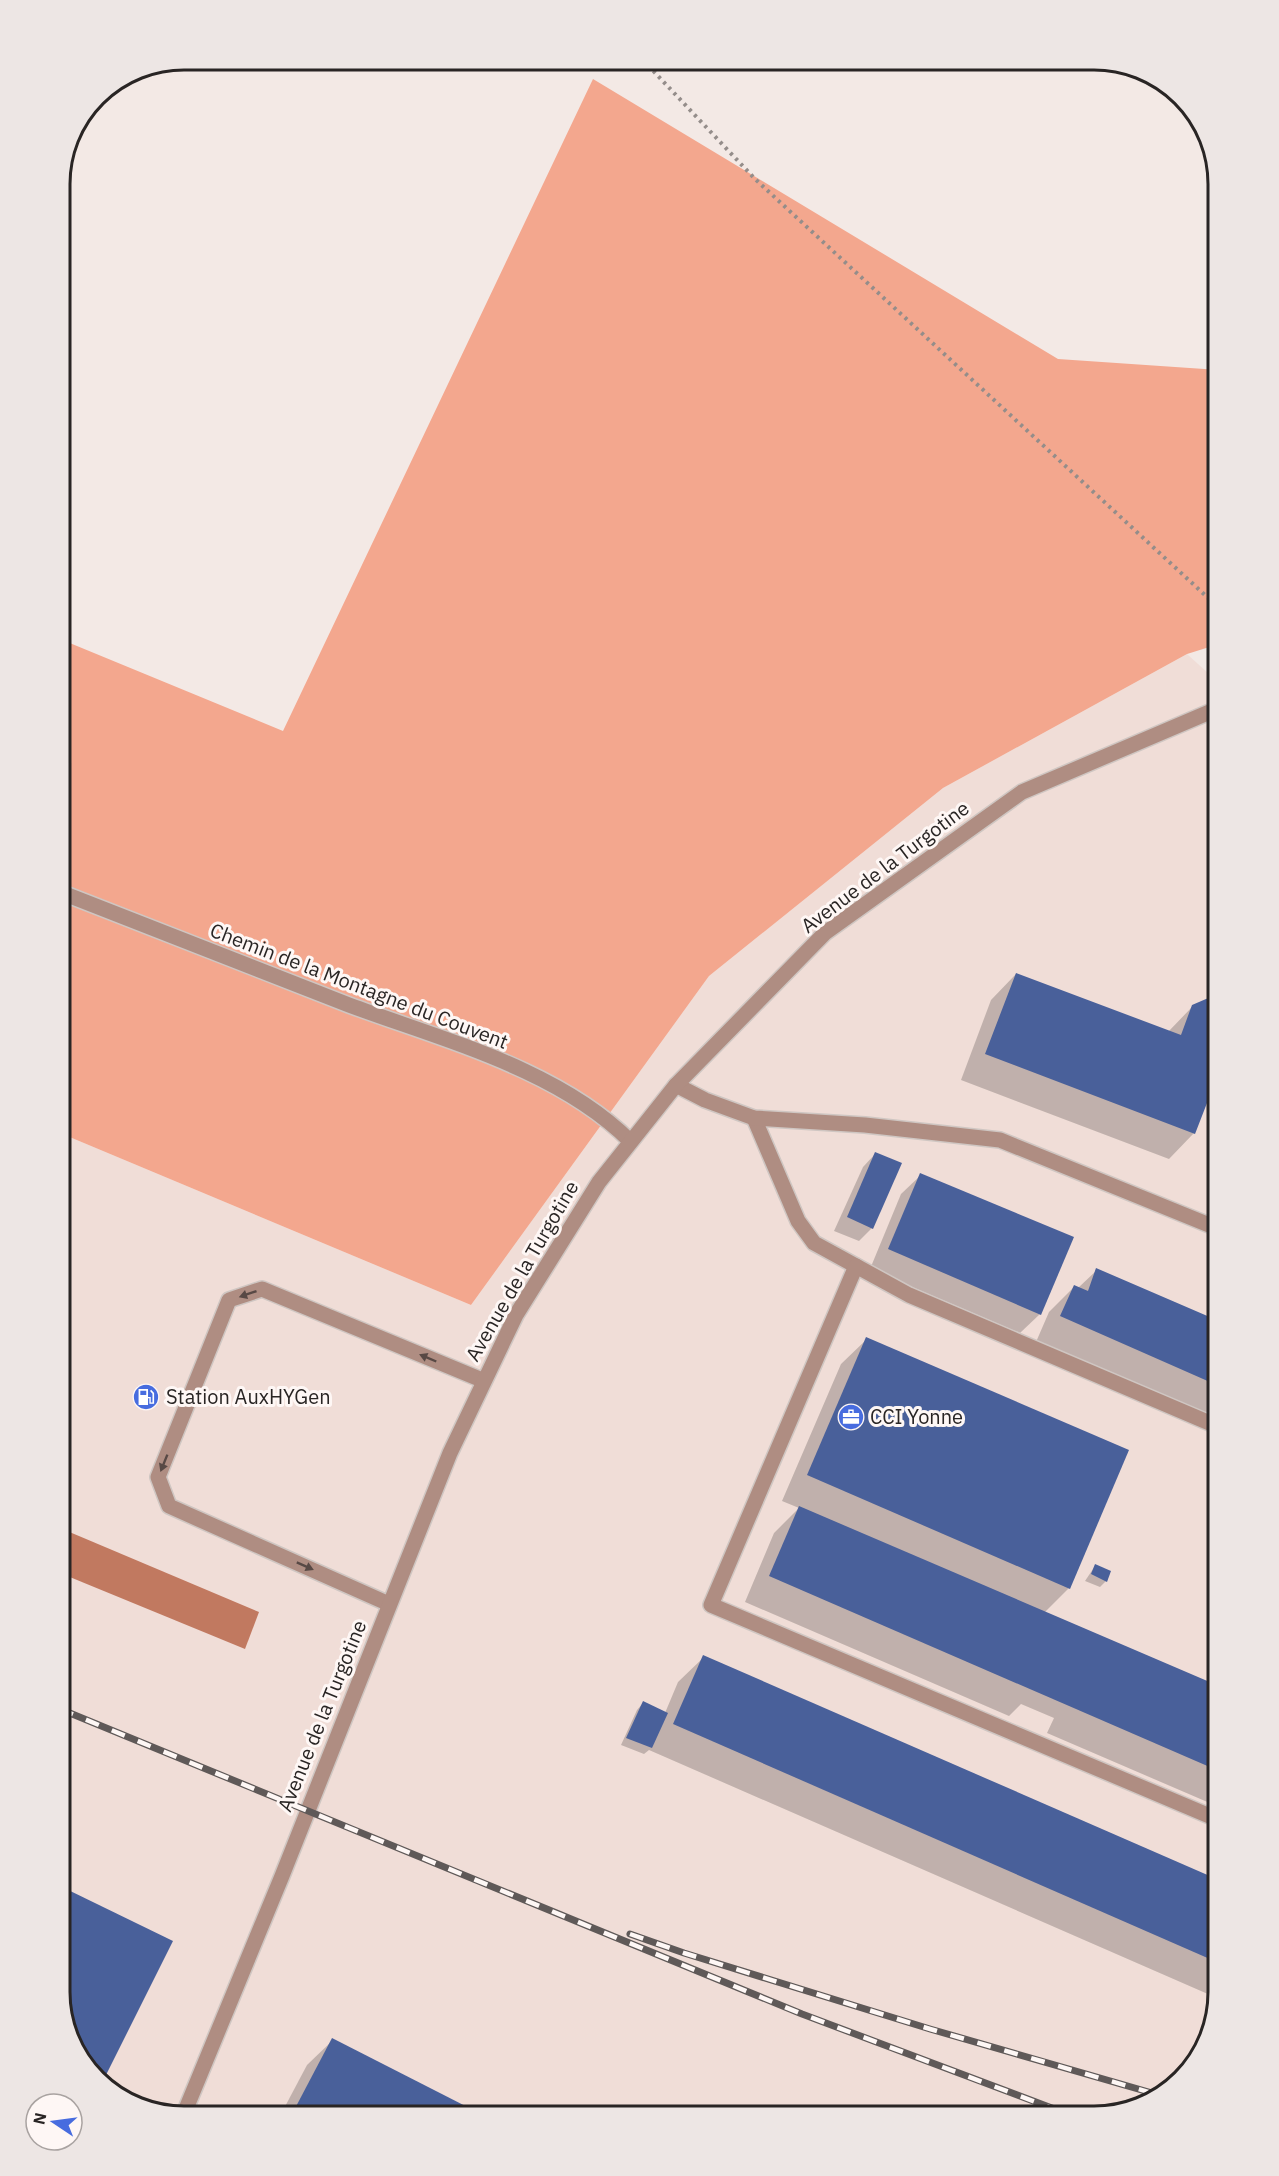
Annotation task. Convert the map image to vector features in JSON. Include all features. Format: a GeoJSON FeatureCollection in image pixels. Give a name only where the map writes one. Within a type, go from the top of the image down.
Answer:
{"type":"FeatureCollection","features":[{"type":"Feature","properties":{"kind":"street","name":"Avenue de la Turgotine"},"geometry":{"type":"LineString","coordinates":[[188,2105],[282,1876],[450,1453],[482,1380],[552,1253],[599,1182],[676,1085],[825,933],[1022,792],[1208,713]]}},
{"type":"Feature","properties":{"kind":"street","name":"Chemin de la Montagne du Couvent"},"geometry":{"type":"LineString","coordinates":[[71,896],[239,963],[509,1065],[565,1091],[612,1123],[630,1141]]}},
{"type":"Feature","properties":{"kind":"street"},"geometry":{"type":"LineString","coordinates":[[676,1085],[705,1100],[754,1118],[865,1125],[1000,1140],[1208,1225]]}},
{"type":"Feature","properties":{"kind":"street"},"geometry":{"type":"LineString","coordinates":[[754,1118],[798,1221],[814,1243],[909,1295],[1208,1422]]}},
{"type":"Feature","properties":{"kind":"street"},"geometry":{"type":"LineString","coordinates":[[856,1266],[711,1605],[1208,1815]]}},
{"type":"Feature","properties":{"kind":"street"},"geometry":{"type":"LineString","coordinates":[[389,1604],[169,1506],[158,1477],[229,1300],[262,1289],[482,1380]]}},
{"type":"Feature","properties":{"kind":"path"},"geometry":{"type":"LineString","coordinates":[[653,71],[755,179],[1208,598]]}},
{"type":"Feature","properties":{"kind":"shaded area"},"geometry":{"type":"Polygon","coordinates":[[[593,79],[1058,359],[1208,369],[1208,647],[1187,654],[943,788],[709,976],[471,1305],[70,1137],[71,643],[283,731],[593,79]]]}},
{"type":"Feature","properties":{"kind":"shaded area"},"geometry":{"type":"Polygon","coordinates":[[[1187,654],[1208,673],[1208,2007],[1200,2035],[1193,2049],[1170,2077],[1145,2094],[1124,2102],[1095,2106],[177,2105],[148,2099],[121,2086],[99,2067],[82,2042],[74,2021],[70,1992],[70,1137],[471,1305],[709,976],[943,788],[1187,654]]]}},
{"type":"Feature","properties":{"kind":"shaded area"},"geometry":{"type":"Polygon","coordinates":[[[70,1532],[259,1612],[245,1649],[70,1577],[70,1532]]]}},
{"type":"Feature","properties":{"kind":"building"},"geometry":{"type":"Polygon","coordinates":[[[1016,973],[1181,1035],[1192,1005],[1208,998],[1208,1100],[1195,1134],[985,1054],[1016,973]]]}},
{"type":"Feature","properties":{"kind":"building"},"geometry":{"type":"Polygon","coordinates":[[[875,1152],[902,1163],[873,1229],[847,1217],[875,1152]]]}},
{"type":"Feature","properties":{"kind":"building"},"geometry":{"type":"Polygon","coordinates":[[[920,1173],[1074,1237],[1041,1315],[888,1249],[920,1173]]]}},
{"type":"Feature","properties":{"kind":"building"},"geometry":{"type":"Polygon","coordinates":[[[1096,1268],[1208,1316],[1208,1381],[1060,1316],[1074,1285],[1088,1291],[1096,1268]]]}},
{"type":"Feature","properties":{"kind":"building"},"geometry":{"type":"Polygon","coordinates":[[[866,1337],[1129,1450],[1070,1589],[807,1475],[866,1337]]]}},
{"type":"Feature","properties":{"kind":"building"},"geometry":{"type":"Polygon","coordinates":[[[799,1506],[1208,1681],[1208,1766],[769,1576],[799,1506]]]}},
{"type":"Feature","properties":{"kind":"building"},"geometry":{"type":"Polygon","coordinates":[[[1095,1564],[1111,1571],[1107,1582],[1091,1574],[1095,1564]]]}},
{"type":"Feature","properties":{"kind":"building"},"geometry":{"type":"Polygon","coordinates":[[[703,1655],[1208,1875],[1208,1958],[673,1724],[703,1655]]]}},
{"type":"Feature","properties":{"kind":"building"},"geometry":{"type":"Polygon","coordinates":[[[643,1701],[668,1713],[652,1748],[626,1738],[643,1701]]]}},
{"type":"Feature","properties":{"kind":"building"},"geometry":{"type":"Polygon","coordinates":[[[70,1891],[173,1941],[106,2074],[82,2042],[71,2007],[70,1891]]]}},
{"type":"Feature","properties":{"kind":"building"},"geometry":{"type":"Polygon","coordinates":[[[332,2038],[464,2105],[297,2105],[332,2038]]]}},
{"type":"Feature","properties":{"kind":"railway"},"geometry":{"type":"LineString","coordinates":[[70,1713],[802,2014],[1046,2106]]}},
{"type":"Feature","properties":{"kind":"railway"},"geometry":{"type":"LineString","coordinates":[[630,1934],[684,1953],[930,2029],[1148,2092]]}},
{"type":"Feature","properties":{"kind":"place","name":"Station AuxHYGen"},"geometry":{"type":"Point","coordinates":[146,1397]}},
{"type":"Feature","properties":{"kind":"place","name":"CCI Yonne"},"geometry":{"type":"Point","coordinates":[851,1417]}}]}
